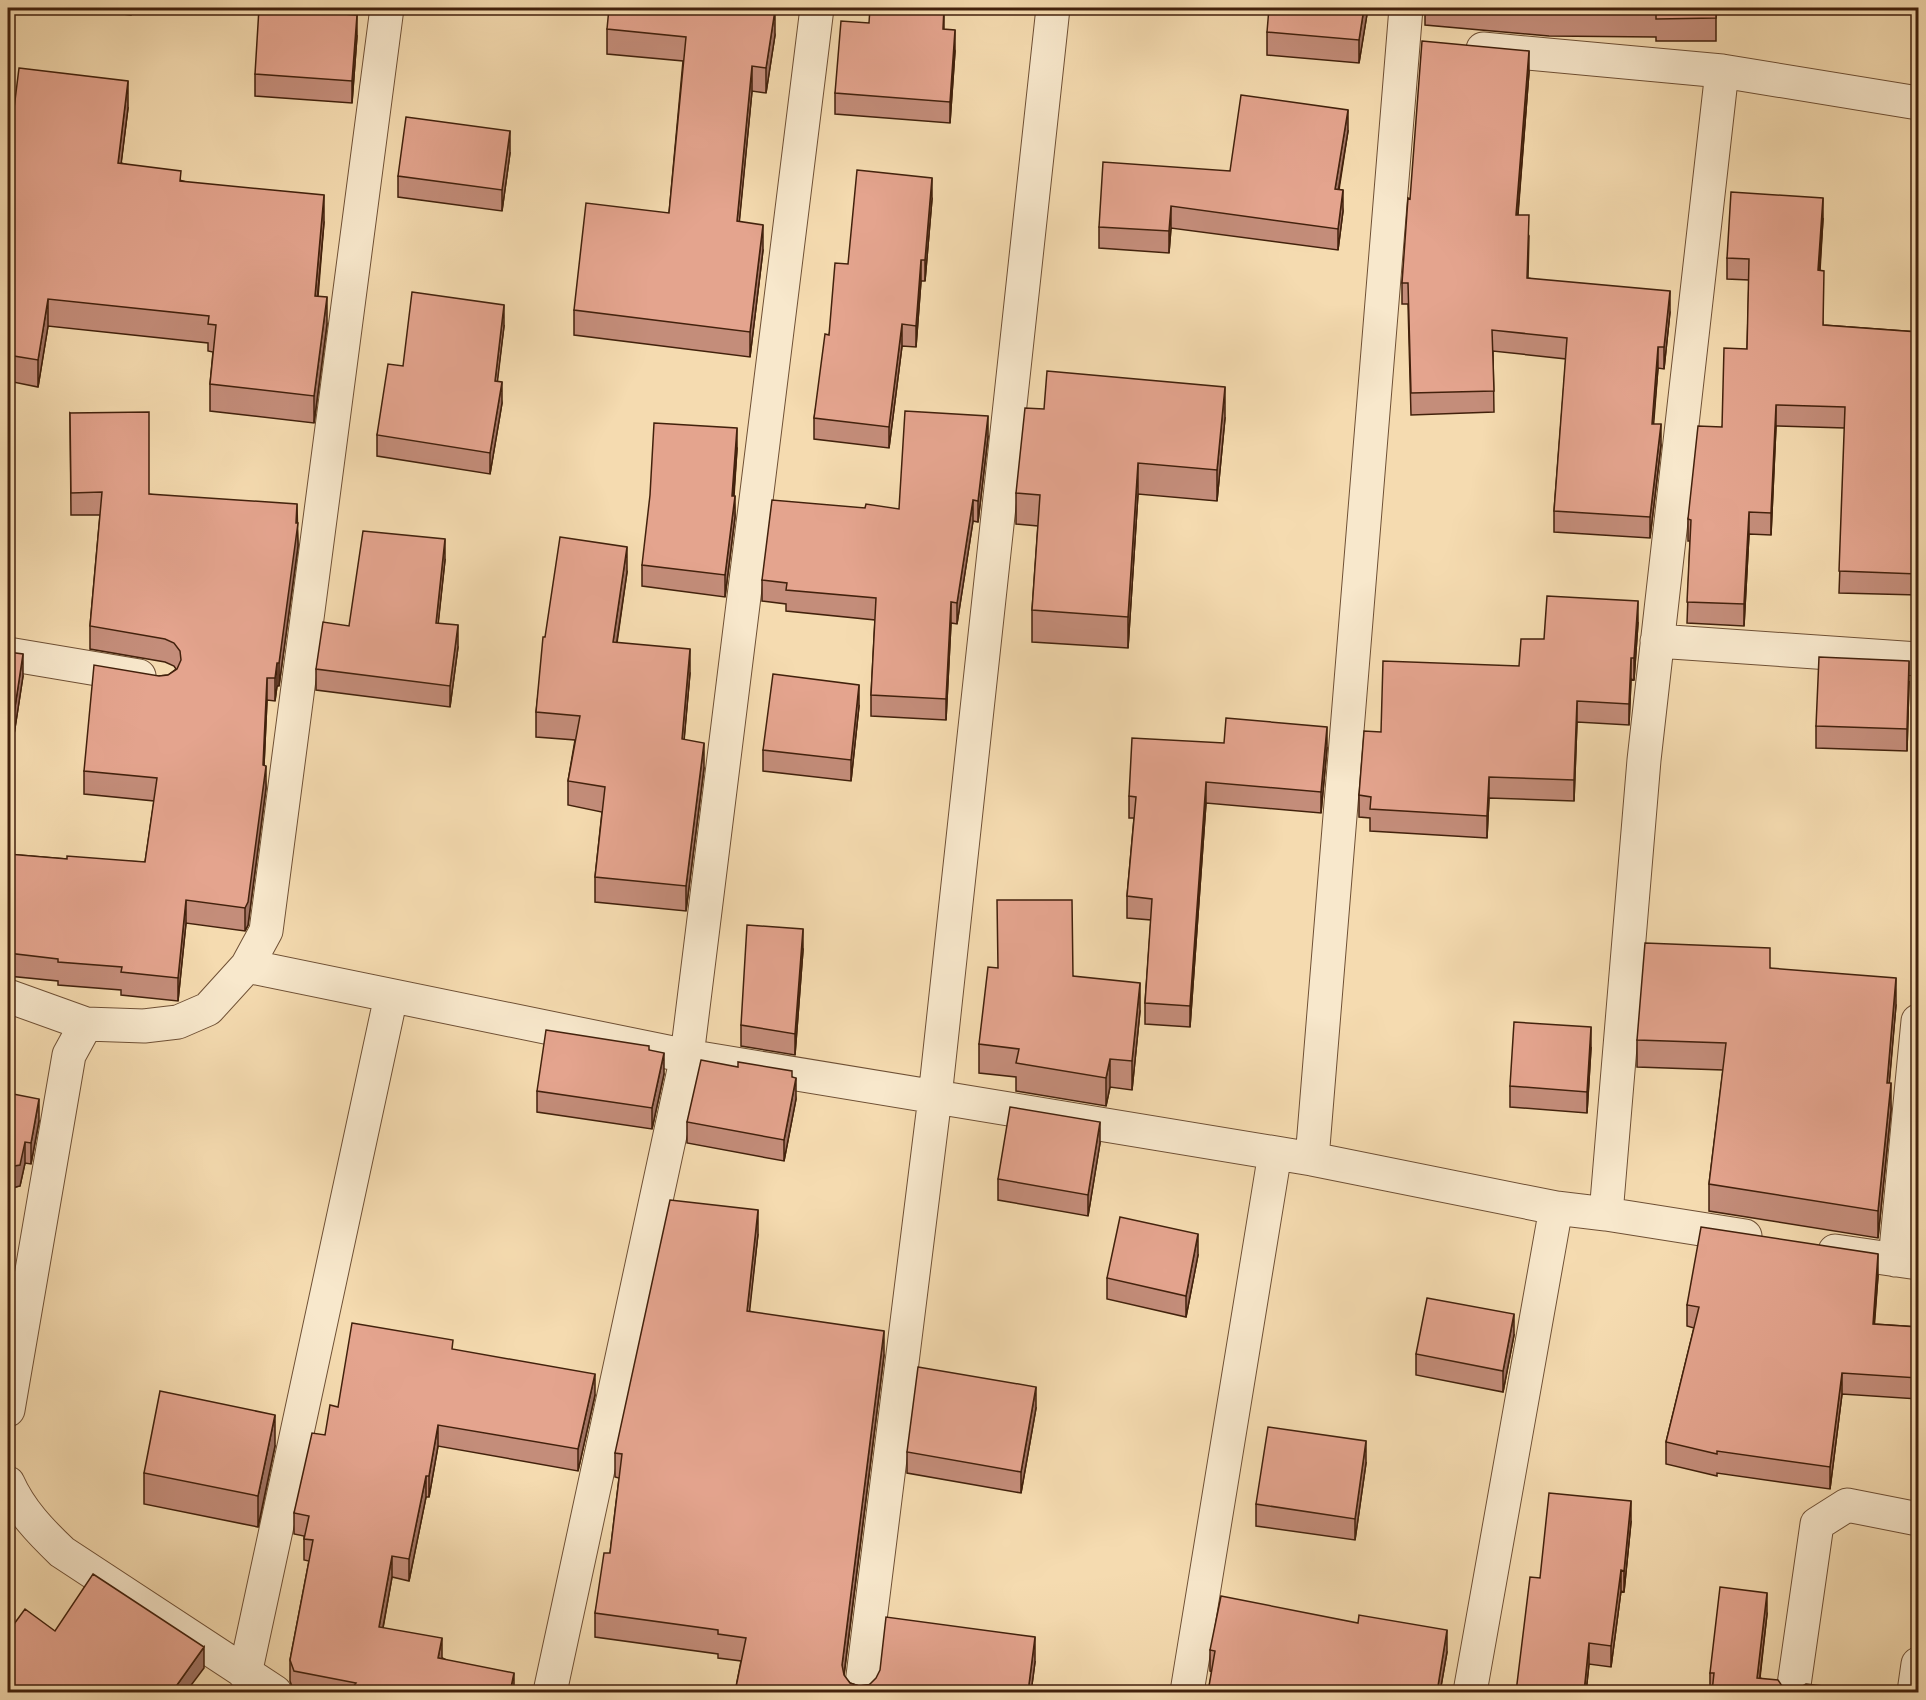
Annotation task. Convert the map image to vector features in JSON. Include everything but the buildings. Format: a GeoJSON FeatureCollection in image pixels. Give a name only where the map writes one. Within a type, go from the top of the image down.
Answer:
{"type":"FeatureCollection","features":[{"type":"Feature","properties":{"kind":"street"},"geometry":{"type":"LineString","coordinates":[[8,996],[86,1024],[144,1026],[178,1022],[208,1009],[247,966],[266,931],[387,8]]}},
{"type":"Feature","properties":{"kind":"street"},"geometry":{"type":"LineString","coordinates":[[550,1692],[687,1056],[817,8]]}},
{"type":"Feature","properties":{"kind":"street"},"geometry":{"type":"LineString","coordinates":[[861,1692],[936,1097],[1053,8]]}},
{"type":"Feature","properties":{"kind":"street"},"geometry":{"type":"LineString","coordinates":[[1312,1159],[1427,44],[1406,8]]}},
{"type":"Feature","properties":{"kind":"street"},"geometry":{"type":"LineString","coordinates":[[1427,44],[1722,71],[1918,103]]}},
{"type":"Feature","properties":{"kind":"street"},"geometry":{"type":"LineString","coordinates":[[1606,1214],[1644,760],[1722,71]]}},
{"type":"Feature","properties":{"kind":"street"},"geometry":{"type":"LineString","coordinates":[[1657,641],[1918,659]]}},
{"type":"Feature","properties":{"kind":"street"},"geometry":{"type":"LineString","coordinates":[[8,654],[162,680]]}},
{"type":"Feature","properties":{"kind":"street"},"geometry":{"type":"LineString","coordinates":[[247,966],[687,1056],[1312,1159],[1556,1208],[1907,1262],[1918,1021]]}},
{"type":"Feature","properties":{"kind":"street"},"geometry":{"type":"LineString","coordinates":[[245,1674],[391,996]]}},
{"type":"Feature","properties":{"kind":"street"},"geometry":{"type":"LineString","coordinates":[[8,1410],[69,1055],[86,1024]]}},
{"type":"Feature","properties":{"kind":"street"},"geometry":{"type":"LineString","coordinates":[[1187,1692],[1275,1153]]}},
{"type":"Feature","properties":{"kind":"street"},"geometry":{"type":"LineString","coordinates":[[1470,1692],[1556,1208]]}},
{"type":"Feature","properties":{"kind":"street"},"geometry":{"type":"LineString","coordinates":[[8,1483],[15,1499],[40,1531],[62,1552],[275,1692]]}},
{"type":"Feature","properties":{"kind":"street"},"geometry":{"type":"LineString","coordinates":[[1793,1692],[1817,1524],[1847,1505],[1918,1519]]}},
{"type":"Feature","properties":{"kind":"street"},"geometry":{"type":"LineString","coordinates":[[1914,1692],[1918,1664]]}}]}
